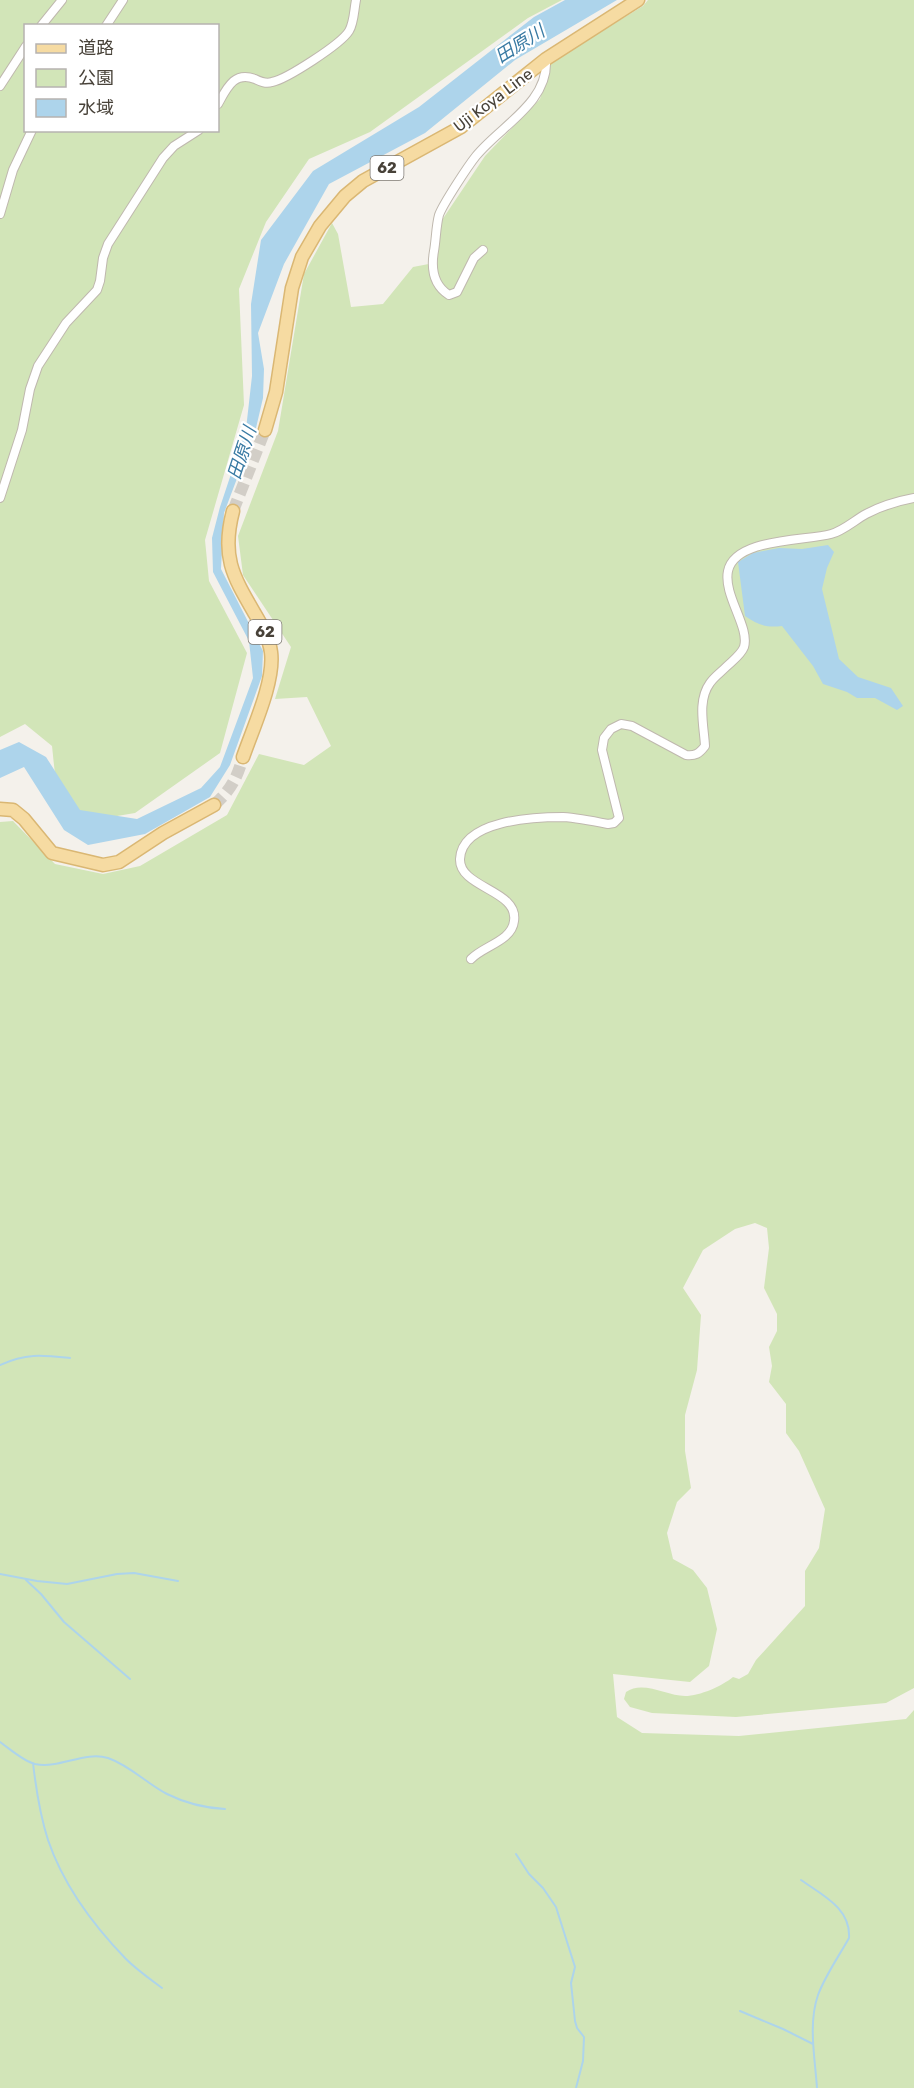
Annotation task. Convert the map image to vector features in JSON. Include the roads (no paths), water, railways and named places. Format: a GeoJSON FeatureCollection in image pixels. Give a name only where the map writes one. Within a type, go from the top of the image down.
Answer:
{"type":"FeatureCollection","features":[{"type":"Feature","properties":{"kind":"main road","name":"Uji Koya Line"},"geometry":{"type":"LineString","coordinates":[[265,430],[276,392],[292,288],[302,257],[320,226],[345,196],[363,181],[461,127],[546,59],[638,0]]}},
{"type":"Feature","properties":{"kind":"main road","name":"62"},"geometry":{"type":"LineString","coordinates":[[233,511],[227,545],[230,562],[236,582],[268,638],[272,654],[271,675],[243,757]]}},
{"type":"Feature","properties":{"kind":"main road"},"geometry":{"type":"LineString","coordinates":[[0,809],[13,810],[24,819],[52,854],[103,865],[119,862],[214,805]]}},
{"type":"Feature","properties":{"kind":"street"},"geometry":{"type":"LineString","coordinates":[[42,24],[62,0]]}},
{"type":"Feature","properties":{"kind":"street"},"geometry":{"type":"LineString","coordinates":[[107,24],[123,0]]}},
{"type":"Feature","properties":{"kind":"street"},"geometry":{"type":"LineString","coordinates":[[219,102],[234,80],[247,76],[264,83],[275,82],[307,64],[344,37],[350,30],[356,0]]}},
{"type":"Feature","properties":{"kind":"street"},"geometry":{"type":"LineString","coordinates":[[0,86],[24,49]]}},
{"type":"Feature","properties":{"kind":"street"},"geometry":{"type":"LineString","coordinates":[[483,250],[474,258],[457,292],[449,295],[440,290],[431,267],[440,214],[474,158],[488,142],[522,113],[543,83],[546,59]]}},
{"type":"Feature","properties":{"kind":"street"},"geometry":{"type":"LineString","coordinates":[[0,214],[12,170],[31,132]]}},
{"type":"Feature","properties":{"kind":"street"},"geometry":{"type":"LineString","coordinates":[[0,498],[38,366],[66,323],[97,290],[108,244],[153,173],[174,146],[196,132]]}},
{"type":"Feature","properties":{"kind":"street"},"geometry":{"type":"LineString","coordinates":[[471,959],[477,952],[507,936],[513,928],[515,919],[507,902],[468,876],[462,868],[460,859],[463,848],[470,838],[493,826],[530,819],[563,817],[614,823],[619,818],[602,750],[604,738],[611,729],[621,724],[632,726],[686,756],[700,753],[705,746],[702,708],[709,684],[741,653],[745,644],[744,633],[728,587],[728,572],[731,563],[741,554],[759,547],[781,541],[832,534],[883,506],[914,498]]}},
{"type":"Feature","properties":{"kind":"water","name":"田原川"},"geometry":{"type":"Polygon","coordinates":[[[565,0],[617,0],[515,60],[425,133],[329,184],[284,264],[258,333],[264,369],[263,398],[256,428],[224,513],[221,569],[263,651],[262,676],[230,765],[210,797],[145,834],[88,845],[64,830],[24,767],[0,778],[0,750],[19,742],[46,757],[80,810],[137,819],[201,788],[220,767],[253,678],[249,641],[213,572],[212,538],[246,429],[252,376],[251,304],[261,240],[313,171],[419,107],[534,17],[565,0]]]}},
{"type":"Feature","properties":{"kind":"water"},"geometry":{"type":"Polygon","coordinates":[[[828,545],[834,552],[822,589],[839,659],[858,677],[891,688],[903,706],[897,710],[875,698],[857,698],[823,684],[813,666],[782,626],[763,625],[745,616],[738,562],[753,553],[763,551],[828,545]]]}},
{"type":"Feature","properties":{"kind":"waterway"},"geometry":{"type":"LineString","coordinates":[[0,1365],[18,1358],[34,1356],[70,1358]]}},
{"type":"Feature","properties":{"kind":"waterway"},"geometry":{"type":"LineString","coordinates":[[0,1574],[67,1584],[134,1573],[178,1581]]}},
{"type":"Feature","properties":{"kind":"waterway"},"geometry":{"type":"LineString","coordinates":[[26,1580],[64,1622],[130,1679]]}},
{"type":"Feature","properties":{"kind":"waterway"},"geometry":{"type":"LineString","coordinates":[[0,1742],[21,1758],[35,1764],[54,1764],[99,1756],[108,1758],[174,1797],[210,1808],[225,1809]]}},
{"type":"Feature","properties":{"kind":"waterway"},"geometry":{"type":"LineString","coordinates":[[33,1763],[48,1840],[62,1873],[81,1904],[114,1946],[135,1967],[162,1988]]}},
{"type":"Feature","properties":{"kind":"waterway"},"geometry":{"type":"LineString","coordinates":[[516,1854],[556,1907],[575,1967],[571,1983],[575,2021],[584,2037],[583,2061],[576,2088]]}},
{"type":"Feature","properties":{"kind":"waterway"},"geometry":{"type":"LineString","coordinates":[[801,1880],[834,1903],[840,1910],[845,1918],[849,1938],[824,1981],[815,2006],[813,2041],[817,2088]]}},
{"type":"Feature","properties":{"kind":"waterway"},"geometry":{"type":"LineString","coordinates":[[740,2011],[813,2044]]}},
{"type":"Feature","properties":{"kind":"tunnel"},"geometry":{"type":"LineString","coordinates":[[233,511],[265,430]]}},
{"type":"Feature","properties":{"kind":"tunnel"},"geometry":{"type":"LineString","coordinates":[[214,805],[233,783],[243,757]]}}]}
